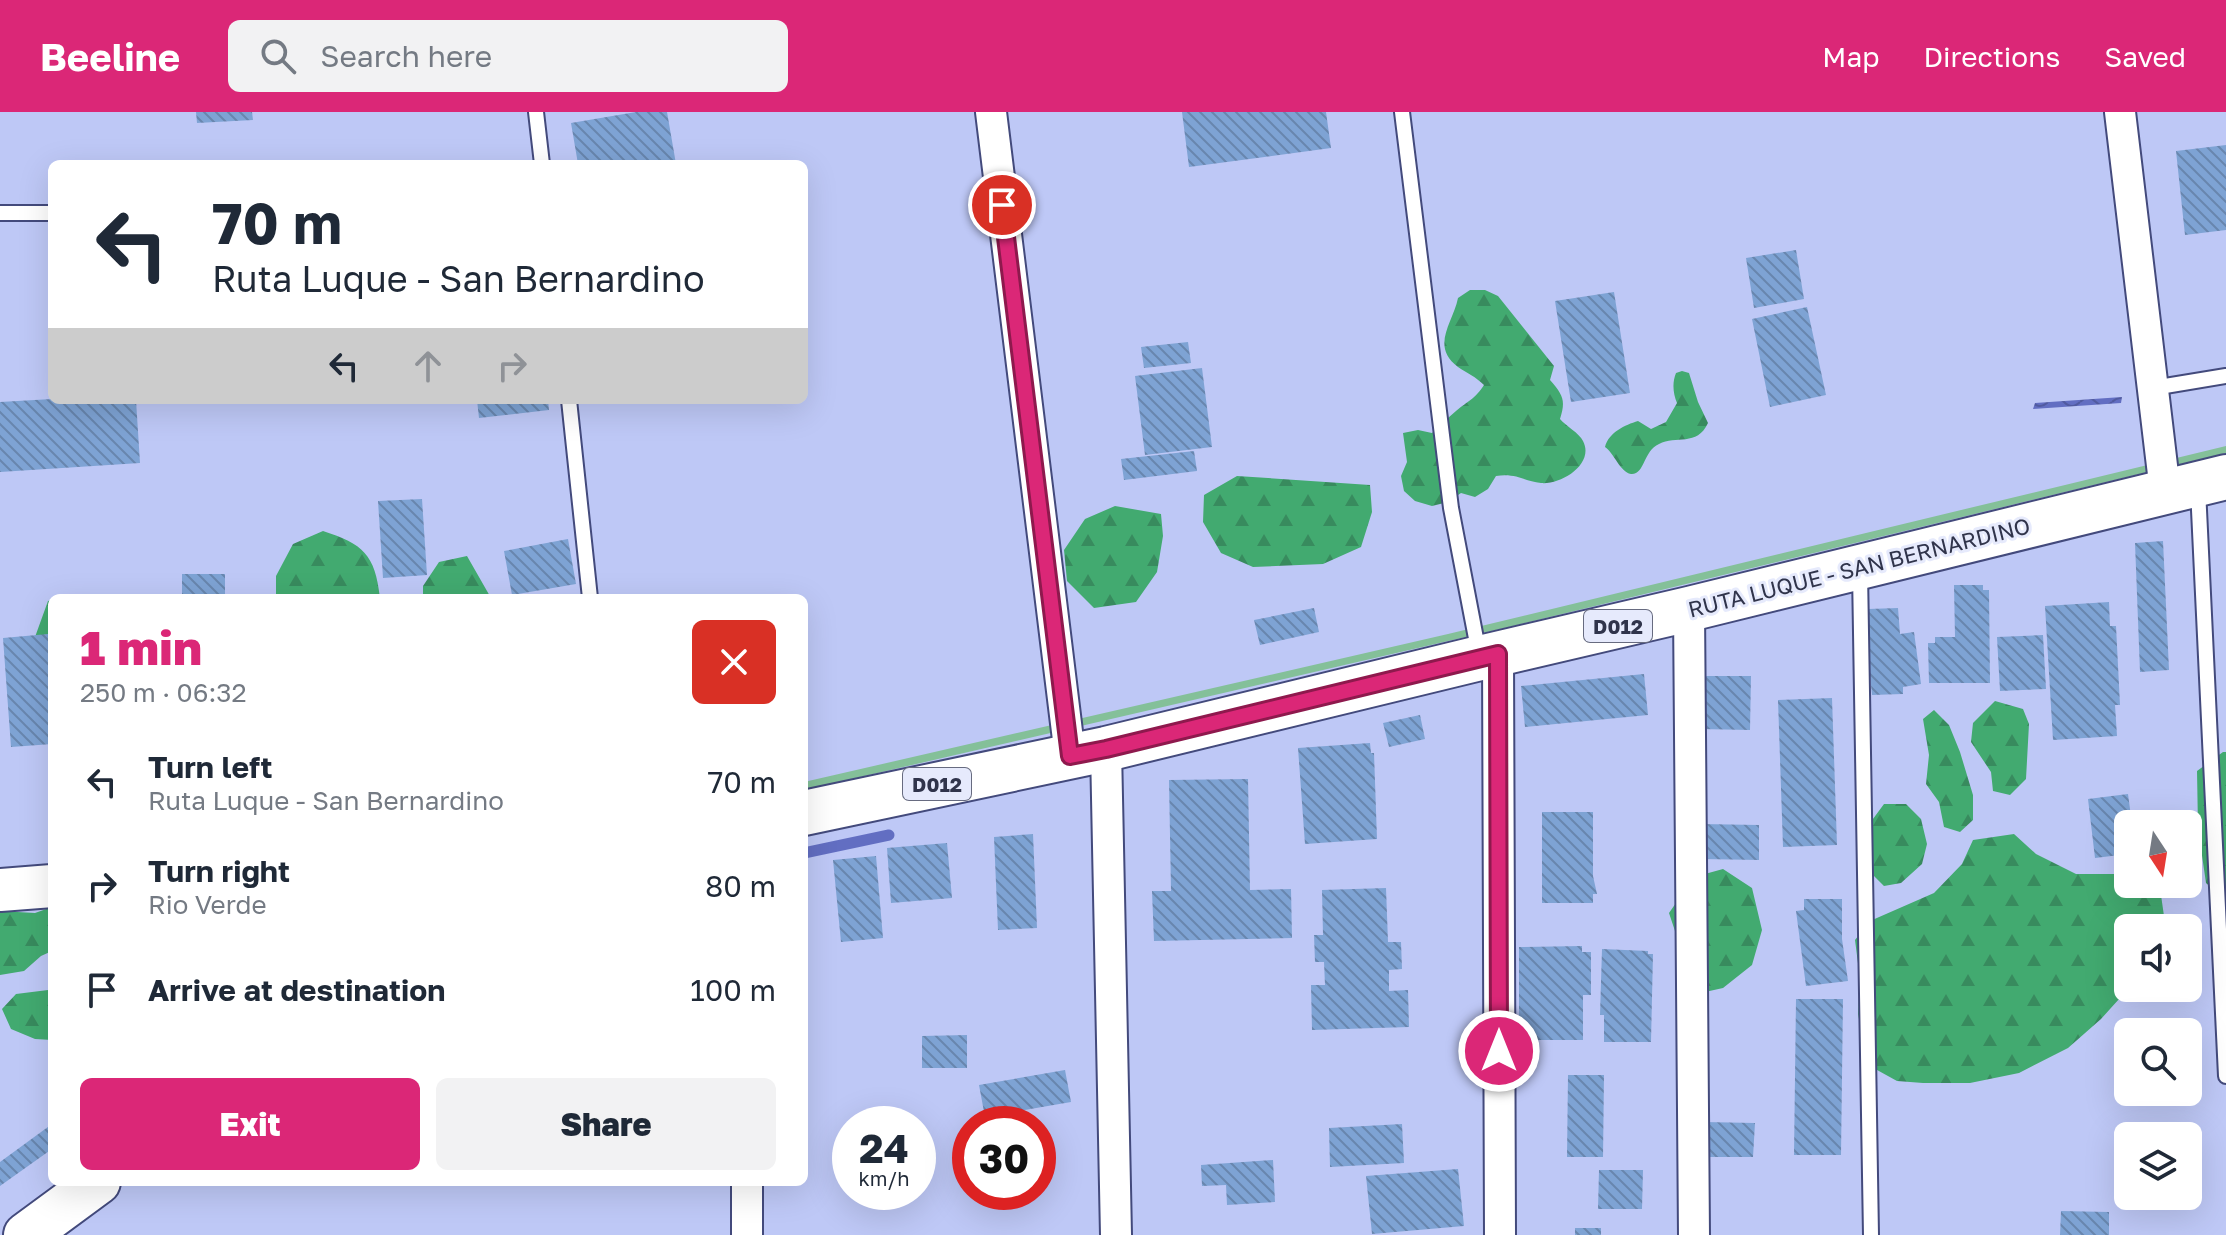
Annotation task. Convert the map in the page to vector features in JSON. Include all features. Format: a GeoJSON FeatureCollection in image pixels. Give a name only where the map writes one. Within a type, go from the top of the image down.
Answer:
{"type":"FeatureCollection","features":[{"type":"Feature","properties":{"kind":"main road","name":"RUTA LUQUE - SAN BERNARDINO"},"geometry":{"type":"LineString","coordinates":[[808,812],[1088,752],[2196,484]]}},
{"type":"Feature","properties":{"kind":"main road"},"geometry":{"type":"LineString","coordinates":[[0,890],[48,886]]}},
{"type":"Feature","properties":{"kind":"main road"},"geometry":{"type":"LineString","coordinates":[[26,1235],[93,1186]]}},
{"type":"Feature","properties":{"kind":"street"},"geometry":{"type":"LineString","coordinates":[[991,112],[1088,752],[1116,1235]]}},
{"type":"Feature","properties":{"kind":"street"},"geometry":{"type":"LineString","coordinates":[[2120,112],[2153,388],[2196,484]]}},
{"type":"Feature","properties":{"kind":"street"},"geometry":{"type":"LineString","coordinates":[[1689,609],[1694,1235]]}},
{"type":"Feature","properties":{"kind":"street"},"geometry":{"type":"LineString","coordinates":[[1489,656],[1500,1235]]}},
{"type":"Feature","properties":{"kind":"street"},"geometry":{"type":"LineString","coordinates":[[747,1186],[747,1235]]}},
{"type":"Feature","properties":{"kind":"lane"},"geometry":{"type":"LineString","coordinates":[[536,112],[542,160]]}},
{"type":"Feature","properties":{"kind":"lane"},"geometry":{"type":"LineString","coordinates":[[1402,112],[1451,508],[1489,656]]}},
{"type":"Feature","properties":{"kind":"lane"},"geometry":{"type":"LineString","coordinates":[[0,213],[48,213]]}},
{"type":"Feature","properties":{"kind":"lane"},"geometry":{"type":"LineString","coordinates":[[2153,388],[2226,376]]}},
{"type":"Feature","properties":{"kind":"lane"},"geometry":{"type":"LineString","coordinates":[[569,404],[590,594]]}},
{"type":"Feature","properties":{"kind":"lane"},"geometry":{"type":"LineString","coordinates":[[2196,484],[2226,1076]]}},
{"type":"Feature","properties":{"kind":"lane"},"geometry":{"type":"LineString","coordinates":[[1859,567],[1871,1235]]}},
{"type":"Feature","properties":{"kind":"green space"},"geometry":{"type":"Polygon","coordinates":[[[1470,290],[1485,290],[1498,296],[1554,366],[1550,380],[1562,398],[1560,419],[1583,441],[1584,458],[1574,471],[1558,481],[1541,483],[1515,476],[1496,476],[1488,489],[1475,497],[1461,493],[1448,502],[1432,506],[1415,501],[1404,491],[1401,476],[1407,462],[1403,433],[1418,430],[1432,433],[1484,385],[1458,367],[1445,351],[1446,334],[1458,298],[1470,290]]]}},
{"type":"Feature","properties":{"kind":"green space"},"geometry":{"type":"Polygon","coordinates":[[[1676,373],[1689,373],[1708,423],[1692,438],[1666,441],[1654,447],[1639,471],[1627,473],[1605,447],[1607,442],[1618,430],[1638,421],[1651,429],[1666,422],[1677,403],[1674,388],[1676,373]]]}},
{"type":"Feature","properties":{"kind":"green space"},"geometry":{"type":"Polygon","coordinates":[[[2226,446],[2226,453],[1513,626],[808,789],[808,781],[1448,634],[2226,446]]]}},
{"type":"Feature","properties":{"kind":"green space"},"geometry":{"type":"Polygon","coordinates":[[[1237,476],[1370,485],[1372,512],[1361,547],[1323,564],[1253,567],[1221,553],[1203,522],[1204,495],[1237,476]]]}},
{"type":"Feature","properties":{"kind":"green space"},"geometry":{"type":"Polygon","coordinates":[[[1115,506],[1161,514],[1163,536],[1157,572],[1136,602],[1094,608],[1067,581],[1064,550],[1085,519],[1115,506]]]}},
{"type":"Feature","properties":{"kind":"green space"},"geometry":{"type":"Polygon","coordinates":[[[323,531],[357,546],[365,553],[375,571],[379,594],[276,594],[276,576],[293,544],[323,531]]]}},
{"type":"Feature","properties":{"kind":"green space"},"geometry":{"type":"Polygon","coordinates":[[[467,556],[489,594],[423,594],[423,586],[439,562],[467,556]]]}},
{"type":"Feature","properties":{"kind":"green space"},"geometry":{"type":"Polygon","coordinates":[[[48,601],[48,697],[35,637],[48,601]]]}},
{"type":"Feature","properties":{"kind":"green space"},"geometry":{"type":"Polygon","coordinates":[[[1995,701],[2023,709],[2029,724],[2026,779],[2010,795],[1993,791],[1991,772],[1971,742],[1973,723],[1995,701]]]}},
{"type":"Feature","properties":{"kind":"green space"},"geometry":{"type":"Polygon","coordinates":[[[1934,710],[1949,725],[1973,795],[1973,820],[1960,832],[1944,827],[1939,802],[1926,784],[1929,755],[1923,719],[1934,710]]]}},
{"type":"Feature","properties":{"kind":"green space"},"geometry":{"type":"Polygon","coordinates":[[[2226,752],[2226,901],[2206,883],[2202,856],[2202,810],[2198,810],[2197,771],[2226,752]]]}},
{"type":"Feature","properties":{"kind":"green space"},"geometry":{"type":"Polygon","coordinates":[[[1884,804],[1906,804],[1921,819],[1927,844],[1922,864],[1901,883],[1884,886],[1874,876],[1865,859],[1870,823],[1884,804]]]}},
{"type":"Feature","properties":{"kind":"green space"},"geometry":{"type":"Polygon","coordinates":[[[2014,834],[2036,854],[2076,874],[2114,874],[2114,898],[2161,898],[2164,914],[2114,914],[2116,1002],[2068,1048],[2019,1073],[1970,1083],[1897,1081],[1868,1065],[1858,1014],[1860,979],[1855,940],[1870,921],[1934,893],[1962,864],[1973,840],[2014,834]]]}},
{"type":"Feature","properties":{"kind":"green space"},"geometry":{"type":"Polygon","coordinates":[[[1723,869],[1752,888],[1762,930],[1752,965],[1723,988],[1696,994],[1669,913],[1694,877],[1723,869]]]}},
{"type":"Feature","properties":{"kind":"green space"},"geometry":{"type":"Polygon","coordinates":[[[48,908],[48,953],[24,971],[0,975],[0,911],[35,913],[48,908]]]}},
{"type":"Feature","properties":{"kind":"green space"},"geometry":{"type":"Polygon","coordinates":[[[48,990],[48,1040],[35,1039],[11,1029],[2,1009],[16,994],[48,990]]]}},
{"type":"Feature","properties":{"kind":"water"},"geometry":{"type":"Polygon","coordinates":[[[2122,397],[2121,403],[2033,409],[2035,403],[2122,397]]]}},
{"type":"Feature","properties":{"kind":"building"},"geometry":{"type":"Polygon","coordinates":[[[196,112],[252,112],[253,120],[197,123],[196,112]]]}},
{"type":"Feature","properties":{"kind":"building"},"geometry":{"type":"Polygon","coordinates":[[[636,112],[667,112],[675,160],[577,160],[571,123],[636,112]]]}},
{"type":"Feature","properties":{"kind":"building"},"geometry":{"type":"Polygon","coordinates":[[[1182,112],[1326,112],[1331,148],[1189,167],[1182,112]]]}},
{"type":"Feature","properties":{"kind":"building"},"geometry":{"type":"Polygon","coordinates":[[[2226,145],[2226,230],[2185,235],[2176,151],[2226,145]]]}},
{"type":"Feature","properties":{"kind":"building"},"geometry":{"type":"Polygon","coordinates":[[[1796,250],[1804,299],[1754,308],[1746,258],[1796,250]]]}},
{"type":"Feature","properties":{"kind":"building"},"geometry":{"type":"Polygon","coordinates":[[[1614,292],[1630,393],[1571,402],[1555,301],[1614,292]]]}},
{"type":"Feature","properties":{"kind":"building"},"geometry":{"type":"Polygon","coordinates":[[[1807,307],[1826,395],[1770,407],[1752,319],[1807,307]]]}},
{"type":"Feature","properties":{"kind":"building"},"geometry":{"type":"Polygon","coordinates":[[[1188,342],[1191,363],[1144,368],[1141,347],[1188,342]]]}},
{"type":"Feature","properties":{"kind":"building"},"geometry":{"type":"Polygon","coordinates":[[[1202,368],[1212,447],[1145,455],[1135,376],[1202,368]]]}},
{"type":"Feature","properties":{"kind":"building"},"geometry":{"type":"Polygon","coordinates":[[[48,399],[48,404],[136,404],[140,463],[0,472],[0,402],[48,399]]]}},
{"type":"Feature","properties":{"kind":"building"},"geometry":{"type":"Polygon","coordinates":[[[477,404],[548,404],[549,410],[479,418],[477,404]]]}},
{"type":"Feature","properties":{"kind":"building"},"geometry":{"type":"Polygon","coordinates":[[[1194,451],[1197,471],[1124,480],[1121,459],[1194,451]]]}},
{"type":"Feature","properties":{"kind":"building"},"geometry":{"type":"Polygon","coordinates":[[[422,499],[427,575],[383,578],[378,501],[422,499]]]}},
{"type":"Feature","properties":{"kind":"building"},"geometry":{"type":"Polygon","coordinates":[[[568,539],[576,584],[512,594],[504,551],[568,539]]]}},
{"type":"Feature","properties":{"kind":"building"},"geometry":{"type":"Polygon","coordinates":[[[2163,541],[2169,670],[2140,672],[2135,543],[2163,541]]]}},
{"type":"Feature","properties":{"kind":"building"},"geometry":{"type":"Polygon","coordinates":[[[182,574],[225,574],[225,594],[182,594],[182,574]]]}},
{"type":"Feature","properties":{"kind":"building"},"geometry":{"type":"Polygon","coordinates":[[[1954,585],[1983,585],[1983,590],[1989,590],[1990,683],[1929,683],[1928,643],[1935,643],[1935,637],[1955,637],[1954,585]]]}},
{"type":"Feature","properties":{"kind":"building"},"geometry":{"type":"Polygon","coordinates":[[[2109,602],[2110,626],[2116,626],[2120,705],[2115,705],[2117,736],[2053,740],[2045,606],[2109,602]]]}},
{"type":"Feature","properties":{"kind":"building"},"geometry":{"type":"Polygon","coordinates":[[[1314,608],[1319,632],[1260,645],[1254,620],[1314,608]]]}},
{"type":"Feature","properties":{"kind":"building"},"geometry":{"type":"Polygon","coordinates":[[[1898,608],[1900,634],[1914,632],[1921,684],[1903,687],[1903,694],[1872,695],[1866,639],[1869,639],[1868,609],[1898,608]]]}},
{"type":"Feature","properties":{"kind":"building"},"geometry":{"type":"Polygon","coordinates":[[[48,634],[48,744],[11,747],[3,638],[48,634]]]}},
{"type":"Feature","properties":{"kind":"building"},"geometry":{"type":"Polygon","coordinates":[[[2043,635],[2046,689],[2000,691],[1997,637],[2043,635]]]}},
{"type":"Feature","properties":{"kind":"building"},"geometry":{"type":"Polygon","coordinates":[[[1644,674],[1648,715],[1525,727],[1521,686],[1644,674]]]}},
{"type":"Feature","properties":{"kind":"building"},"geometry":{"type":"Polygon","coordinates":[[[1699,676],[1751,676],[1750,730],[1699,729],[1699,676]]]}},
{"type":"Feature","properties":{"kind":"building"},"geometry":{"type":"Polygon","coordinates":[[[1832,698],[1837,845],[1783,847],[1778,700],[1832,698]]]}},
{"type":"Feature","properties":{"kind":"building"},"geometry":{"type":"Polygon","coordinates":[[[1420,715],[1425,739],[1389,747],[1383,723],[1420,715]]]}},
{"type":"Feature","properties":{"kind":"building"},"geometry":{"type":"Polygon","coordinates":[[[1370,743],[1371,753],[1374,753],[1377,839],[1305,844],[1298,748],[1370,743]]]}},
{"type":"Feature","properties":{"kind":"building"},"geometry":{"type":"Polygon","coordinates":[[[1248,779],[1250,890],[1291,889],[1292,938],[1154,941],[1152,891],[1171,891],[1169,780],[1248,779]]]}},
{"type":"Feature","properties":{"kind":"building"},"geometry":{"type":"Polygon","coordinates":[[[2128,794],[2130,810],[2114,810],[2114,856],[2095,858],[2088,799],[2128,794]]]}},
{"type":"Feature","properties":{"kind":"building"},"geometry":{"type":"Polygon","coordinates":[[[1542,812],[1593,812],[1593,876],[1597,894],[1593,894],[1593,903],[1542,903],[1542,812]]]}},
{"type":"Feature","properties":{"kind":"building"},"geometry":{"type":"Polygon","coordinates":[[[1701,824],[1759,825],[1759,860],[1701,859],[1701,824]]]}},
{"type":"Feature","properties":{"kind":"building"},"geometry":{"type":"Polygon","coordinates":[[[1033,834],[1037,928],[998,930],[994,837],[1033,834]]]}},
{"type":"Feature","properties":{"kind":"building"},"geometry":{"type":"Polygon","coordinates":[[[947,843],[952,898],[891,903],[887,848],[947,843]]]}},
{"type":"Feature","properties":{"kind":"building"},"geometry":{"type":"Polygon","coordinates":[[[876,856],[883,938],[841,942],[833,860],[876,856]]]}},
{"type":"Feature","properties":{"kind":"building"},"geometry":{"type":"Polygon","coordinates":[[[1386,888],[1388,942],[1401,942],[1402,969],[1389,970],[1389,991],[1408,990],[1409,1027],[1312,1030],[1311,985],[1325,985],[1324,962],[1315,962],[1314,935],[1323,935],[1322,890],[1386,888]]]}},
{"type":"Feature","properties":{"kind":"building"},"geometry":{"type":"Polygon","coordinates":[[[1804,899],[1842,899],[1842,939],[1848,981],[1806,986],[1796,911],[1804,910],[1804,899]]]}},
{"type":"Feature","properties":{"kind":"building"},"geometry":{"type":"Polygon","coordinates":[[[1582,946],[1582,952],[1591,952],[1591,995],[1583,995],[1583,1040],[1519,1040],[1519,947],[1582,946]]]}},
{"type":"Feature","properties":{"kind":"building"},"geometry":{"type":"Polygon","coordinates":[[[1602,949],[1648,951],[1648,954],[1653,954],[1651,1042],[1604,1042],[1604,1015],[1600,1015],[1602,949]]]}},
{"type":"Feature","properties":{"kind":"building"},"geometry":{"type":"Polygon","coordinates":[[[1796,999],[1843,999],[1841,1155],[1794,1155],[1796,999]]]}},
{"type":"Feature","properties":{"kind":"building"},"geometry":{"type":"Polygon","coordinates":[[[967,1035],[967,1068],[922,1068],[922,1036],[967,1035]]]}},
{"type":"Feature","properties":{"kind":"building"},"geometry":{"type":"Polygon","coordinates":[[[1065,1070],[1071,1102],[1048,1106],[983,1106],[979,1085],[1065,1070]]]}},
{"type":"Feature","properties":{"kind":"building"},"geometry":{"type":"Polygon","coordinates":[[[1568,1075],[1604,1075],[1603,1157],[1567,1157],[1568,1075]]]}},
{"type":"Feature","properties":{"kind":"building"},"geometry":{"type":"Polygon","coordinates":[[[1704,1122],[1755,1123],[1753,1157],[1699,1157],[1704,1122]]]}},
{"type":"Feature","properties":{"kind":"building"},"geometry":{"type":"Polygon","coordinates":[[[1402,1124],[1404,1163],[1330,1167],[1329,1128],[1402,1124]]]}},
{"type":"Feature","properties":{"kind":"building"},"geometry":{"type":"Polygon","coordinates":[[[48,1127],[48,1152],[0,1186],[0,1162],[48,1127]]]}},
{"type":"Feature","properties":{"kind":"building"},"geometry":{"type":"Polygon","coordinates":[[[1273,1160],[1275,1202],[1227,1205],[1226,1185],[1202,1186],[1201,1165],[1273,1160]]]}},
{"type":"Feature","properties":{"kind":"building"},"geometry":{"type":"Polygon","coordinates":[[[1458,1169],[1464,1226],[1372,1234],[1366,1176],[1458,1169]]]}},
{"type":"Feature","properties":{"kind":"building"},"geometry":{"type":"Polygon","coordinates":[[[1599,1170],[1643,1170],[1642,1209],[1598,1209],[1599,1170]]]}},
{"type":"Feature","properties":{"kind":"building"},"geometry":{"type":"Polygon","coordinates":[[[2061,1211],[2109,1212],[2109,1235],[2060,1235],[2061,1211]]]}},
{"type":"Feature","properties":{"kind":"building"},"geometry":{"type":"Polygon","coordinates":[[[1575,1228],[1601,1228],[1601,1235],[1575,1235],[1575,1228]]]}},
{"type":"Feature","properties":{"kind":"waterway"},"geometry":{"type":"LineString","coordinates":[[808,852],[889,835]]}},
{"type":"Feature","properties":{"kind":"route"},"geometry":{"type":"LineString","coordinates":[[1002,205],[1070,756],[1498,654],[1499,1051]]}}]}
